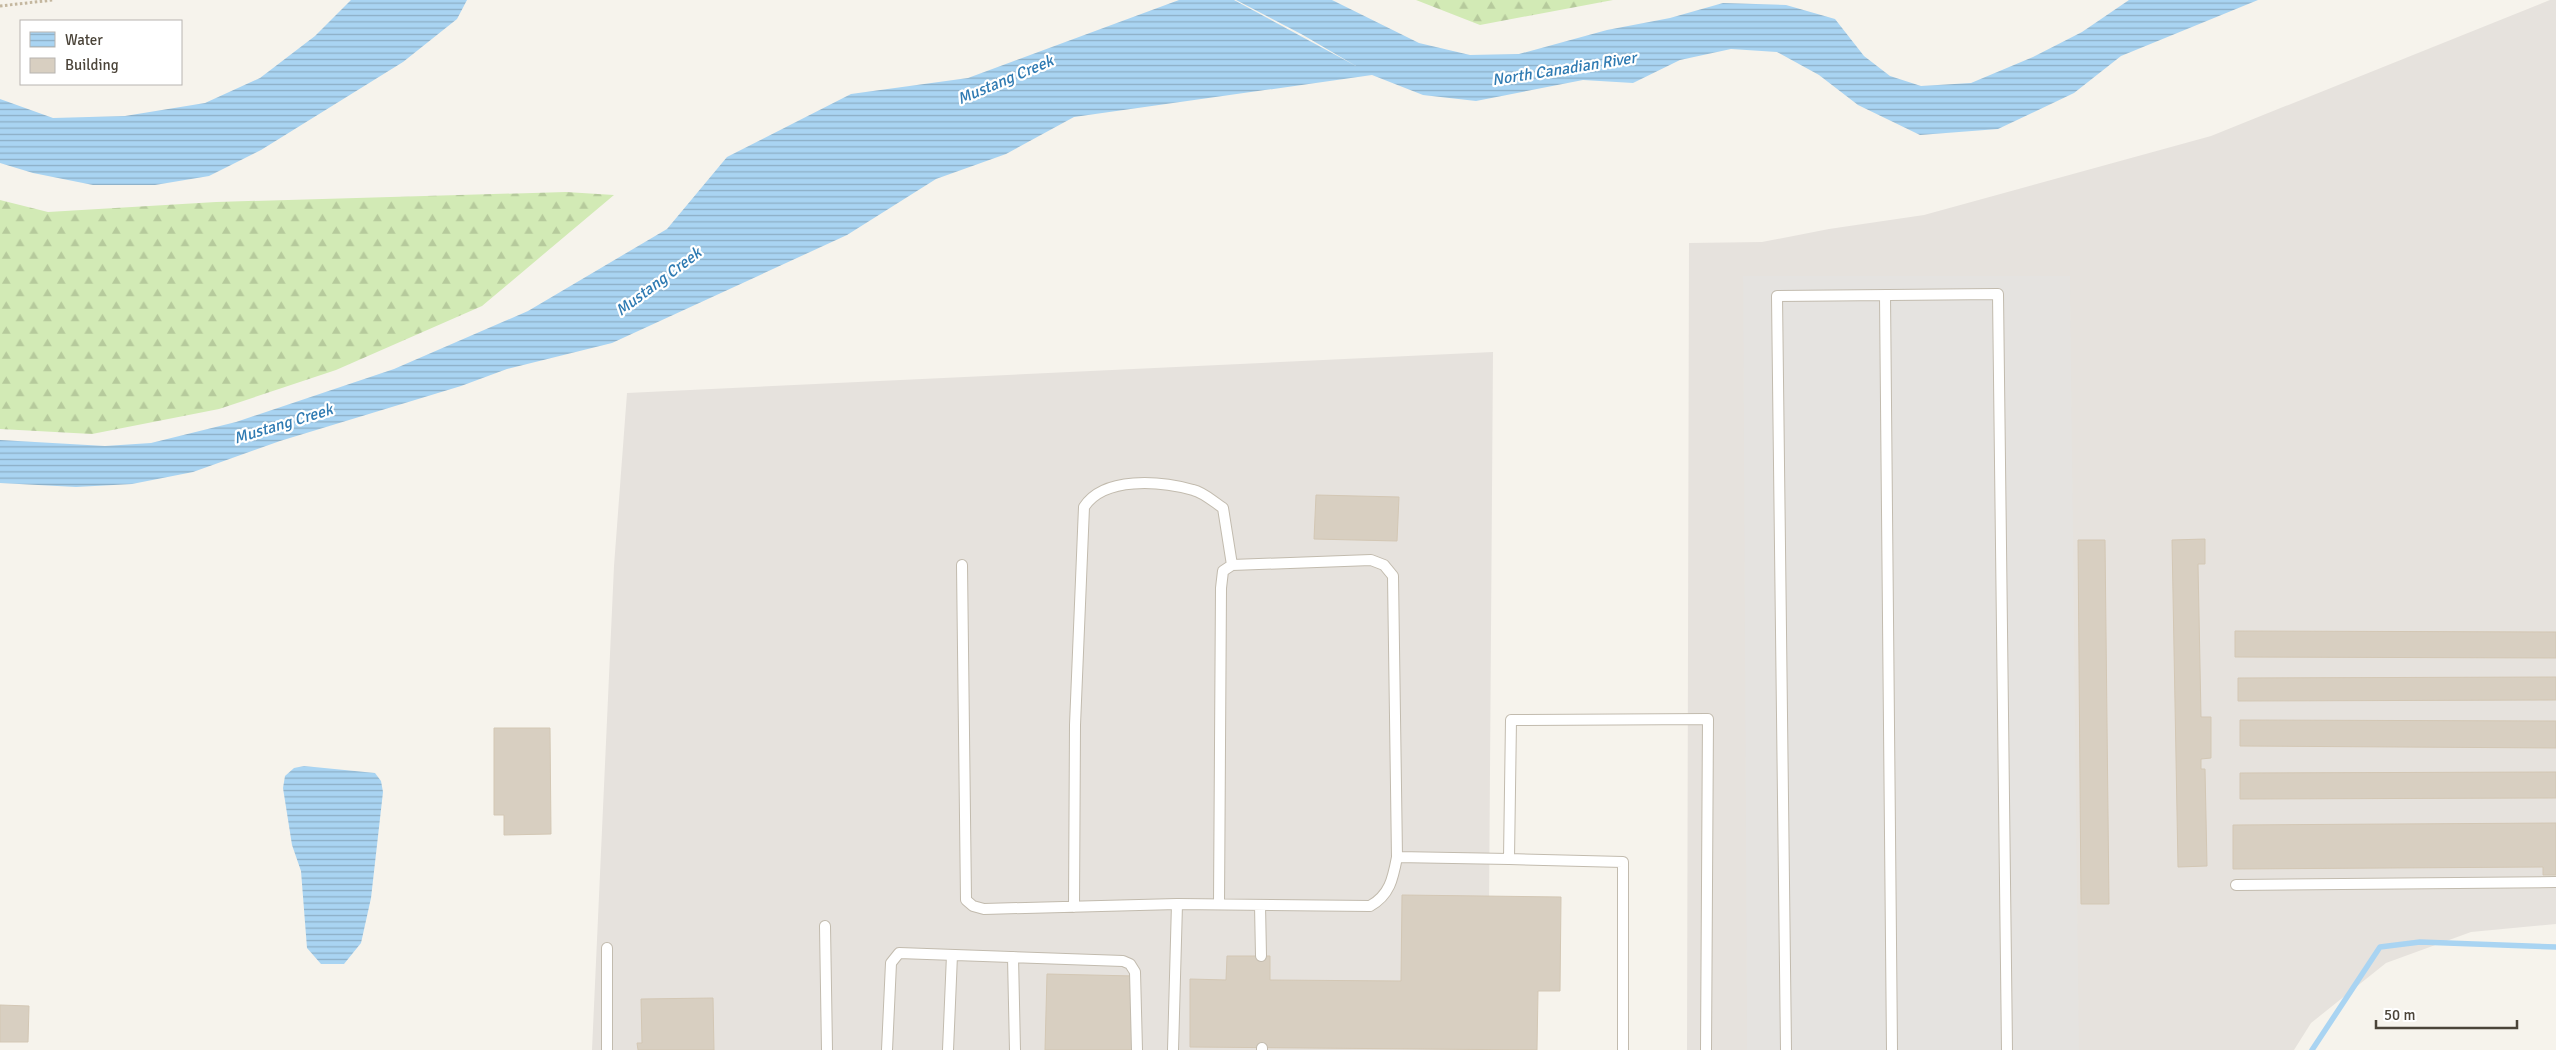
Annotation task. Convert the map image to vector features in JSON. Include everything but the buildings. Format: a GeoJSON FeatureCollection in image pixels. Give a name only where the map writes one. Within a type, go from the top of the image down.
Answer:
{"type":"FeatureCollection","features":[{"type":"Feature","properties":{"kind":"lane"},"geometry":{"type":"LineString","coordinates":[[1786,1050],[1777,296],[1998,294],[2006,1050]]}},
{"type":"Feature","properties":{"kind":"lane"},"geometry":{"type":"LineString","coordinates":[[1885,295],[1892,1050]]}},
{"type":"Feature","properties":{"kind":"lane"},"geometry":{"type":"LineString","coordinates":[[1074,906],[1075,725],[1084,507],[1091,496],[1106,488],[1141,482],[1195,490],[1223,508],[1232,565]]}},
{"type":"Feature","properties":{"kind":"lane"},"geometry":{"type":"LineString","coordinates":[[962,565],[966,900],[973,906],[984,909],[1177,904],[1370,906],[1380,901],[1392,884],[1397,857],[1393,576],[1384,565],[1371,560],[1232,565],[1223,572],[1221,588],[1219,904]]}},
{"type":"Feature","properties":{"kind":"lane"},"geometry":{"type":"LineString","coordinates":[[1509,859],[1511,720],[1708,719],[1706,1050]]}},
{"type":"Feature","properties":{"kind":"lane"},"geometry":{"type":"LineString","coordinates":[[1397,857],[1624,862],[1623,1050]]}},
{"type":"Feature","properties":{"kind":"lane"},"geometry":{"type":"LineString","coordinates":[[2236,885],[2556,882]]}},
{"type":"Feature","properties":{"kind":"lane"},"geometry":{"type":"LineString","coordinates":[[1173,1050],[1177,904]]}},
{"type":"Feature","properties":{"kind":"lane"},"geometry":{"type":"LineString","coordinates":[[1260,905],[1261,956]]}},
{"type":"Feature","properties":{"kind":"lane"},"geometry":{"type":"LineString","coordinates":[[825,926],[827,1050]]}},
{"type":"Feature","properties":{"kind":"lane"},"geometry":{"type":"LineString","coordinates":[[607,948],[607,1050]]}},
{"type":"Feature","properties":{"kind":"lane"},"geometry":{"type":"LineString","coordinates":[[887,1050],[891,962],[894,956],[899,953],[1123,961],[1130,964],[1135,972],[1137,1050]]}},
{"type":"Feature","properties":{"kind":"lane"},"geometry":{"type":"LineString","coordinates":[[948,1050],[952,955]]}},
{"type":"Feature","properties":{"kind":"lane"},"geometry":{"type":"LineString","coordinates":[[1013,957],[1015,1050]]}},
{"type":"Feature","properties":{"kind":"path"},"geometry":{"type":"LineString","coordinates":[[0,6],[53,0]]}},
{"type":"Feature","properties":{"kind":"shaded area"},"geometry":{"type":"Polygon","coordinates":[[[2550,0],[2556,0],[2556,924],[2471,932],[2386,963],[2311,1023],[2294,1050],[1687,1050],[1689,243],[1762,242],[1829,229],[1924,215],[2211,136],[2550,0]]]}},
{"type":"Feature","properties":{"kind":"shaded area"},"geometry":{"type":"Polygon","coordinates":[[[1743,276],[2070,276],[2079,1050],[1747,1050],[1743,276]]]}},
{"type":"Feature","properties":{"kind":"shaded area"},"geometry":{"type":"Polygon","coordinates":[[[1493,352],[1488,1050],[592,1050],[614,566],[627,393],[1493,352]]]}},
{"type":"Feature","properties":{"kind":"green space"},"geometry":{"type":"Polygon","coordinates":[[[1416,0],[1613,0],[1480,25],[1416,0]]]}},
{"type":"Feature","properties":{"kind":"green space"},"geometry":{"type":"Polygon","coordinates":[[[566,192],[614,195],[482,306],[336,370],[219,409],[92,434],[0,429],[0,200],[48,212],[216,202],[566,192]]]}},
{"type":"Feature","properties":{"kind":"water"},"geometry":{"type":"Polygon","coordinates":[[[351,0],[467,0],[457,19],[403,62],[261,150],[209,176],[155,185],[93,185],[33,173],[0,163],[0,99],[53,118],[125,116],[205,103],[260,78],[315,36],[351,0]]]}},
{"type":"Feature","properties":{"kind":"water"},"geometry":{"type":"Polygon","coordinates":[[[1179,0],[1234,0],[1356,66],[1303,35],[1236,0],[1332,0],[1419,43],[1470,55],[1519,54],[1607,30],[1670,18],[1723,3],[1786,5],[1835,19],[1864,56],[1890,76],[1921,86],[1971,83],[2033,57],[2082,32],[2129,0],[2258,0],[2121,56],[2074,93],[1998,129],[1920,135],[1858,105],[1819,75],[1777,52],[1731,49],[1680,60],[1633,83],[1583,80],[1476,101],[1423,95],[1372,75],[1074,117],[1006,154],[936,179],[847,235],[612,343],[507,369],[461,386],[280,441],[193,472],[132,484],[76,487],[0,483],[0,440],[105,446],[151,443],[236,422],[394,369],[528,311],[667,229],[727,157],[851,94],[968,78],[1179,0]]]}},
{"type":"Feature","properties":{"kind":"water"},"geometry":{"type":"Polygon","coordinates":[[[304,766],[375,773],[381,781],[383,792],[371,898],[361,943],[344,964],[321,964],[307,948],[301,871],[292,845],[283,788],[285,776],[294,768],[304,766]]]}},
{"type":"Feature","properties":{"kind":"waterway"},"geometry":{"type":"LineString","coordinates":[[2312,1050],[2380,947],[2420,942],[2556,947]]}},
{"type":"Feature","properties":{"kind":"water label","name":"North Canadian River"},"geometry":{"type":"Point","coordinates":[1564,68]}},
{"type":"Feature","properties":{"kind":"water label","name":"Mustang Creek"},"geometry":{"type":"Point","coordinates":[1005,79]}},
{"type":"Feature","properties":{"kind":"water label","name":"Mustang Creek"},"geometry":{"type":"Point","coordinates":[658,281]}},
{"type":"Feature","properties":{"kind":"water label","name":"Mustang Creek"},"geometry":{"type":"Point","coordinates":[283,423]}}]}
